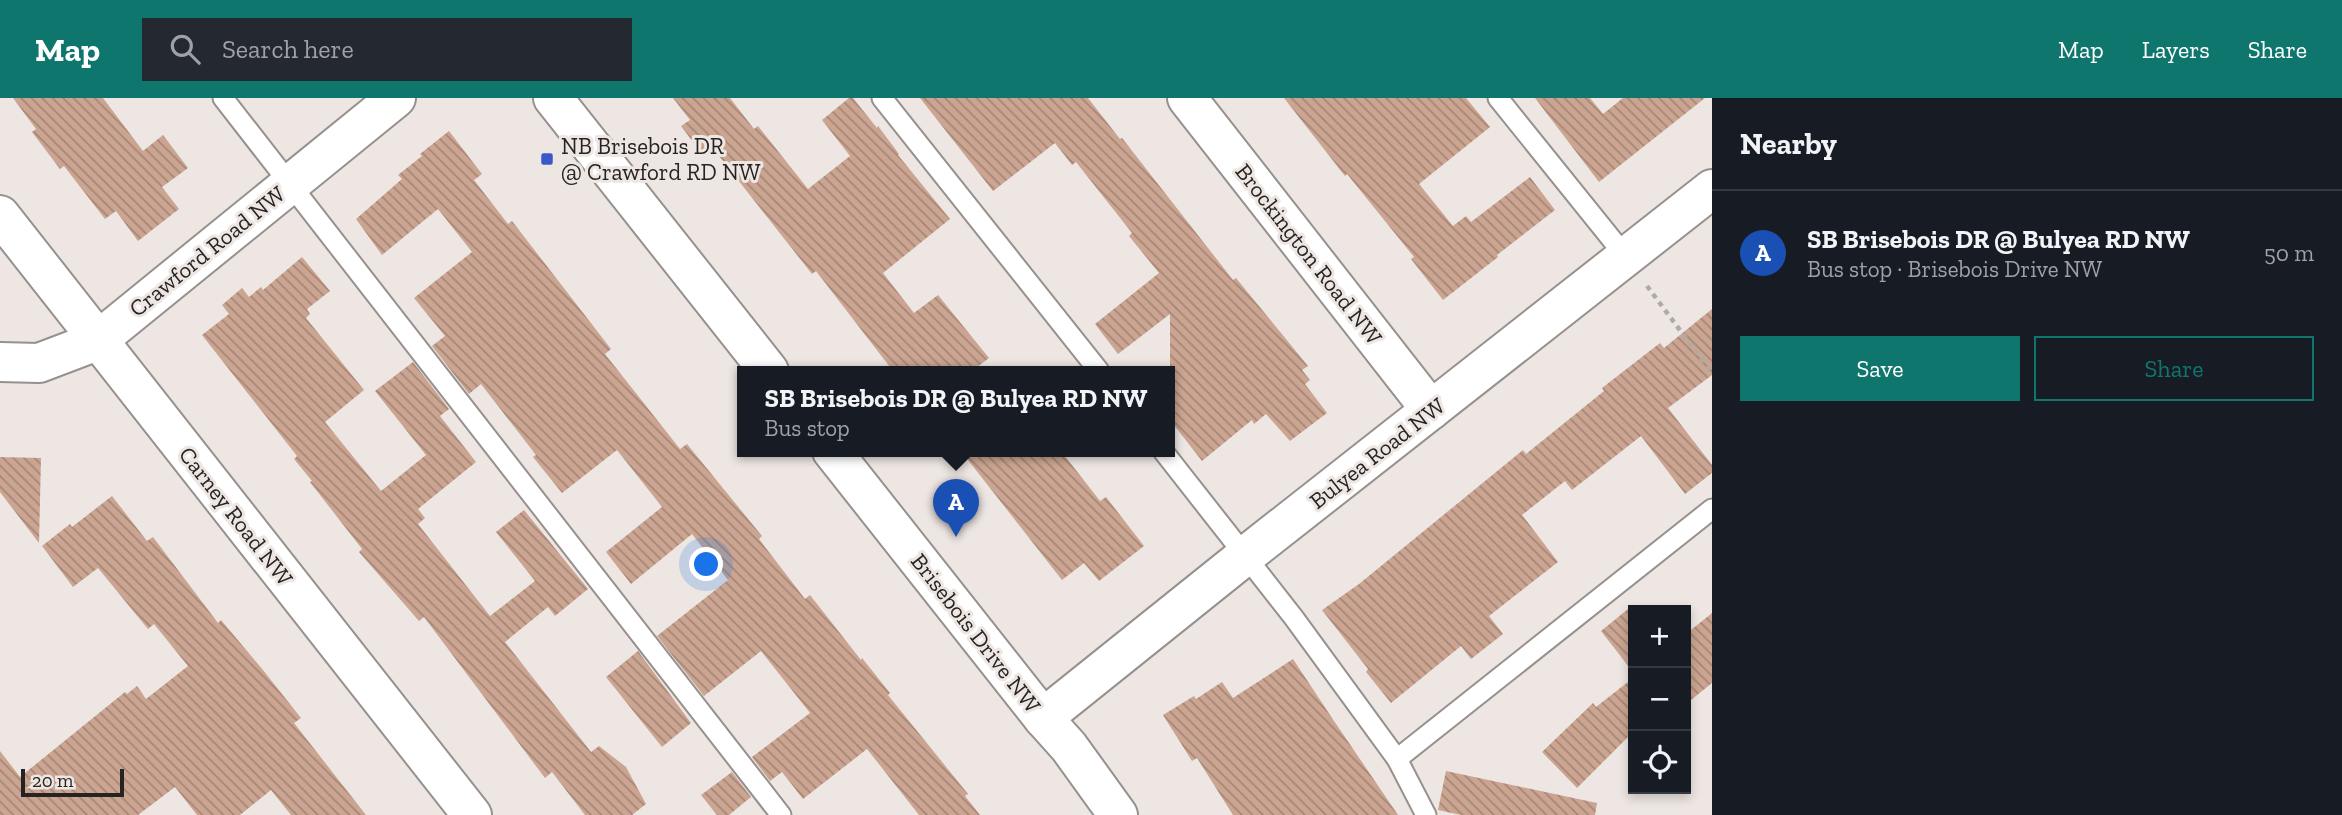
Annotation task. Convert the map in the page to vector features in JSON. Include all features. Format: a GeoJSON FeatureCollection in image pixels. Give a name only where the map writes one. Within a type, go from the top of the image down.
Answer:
{"type":"FeatureCollection","features":[{"type":"Feature","properties":{"kind":"street","name":"Crawford Road NW"},"geometry":{"type":"LineString","coordinates":[[0,362],[39,363],[97,341],[396,98]]}},
{"type":"Feature","properties":{"kind":"street"},"geometry":{"type":"LineString","coordinates":[[553,98],[765,366]]}},
{"type":"Feature","properties":{"kind":"street","name":"Brockington Road NW"},"geometry":{"type":"LineString","coordinates":[[1187,98],[1431,410]]}},
{"type":"Feature","properties":{"kind":"street","name":"Bulyea Road NW"},"geometry":{"type":"LineString","coordinates":[[1044,718],[1245,556],[1712,189]]}},
{"type":"Feature","properties":{"kind":"street","name":"Carney Road NW"},"geometry":{"type":"LineString","coordinates":[[0,215],[472,815]]}},
{"type":"Feature","properties":{"kind":"street","name":"Brisebois Drive NW"},"geometry":{"type":"LineString","coordinates":[[837,457],[1069,747],[1118,815]]}},
{"type":"Feature","properties":{"kind":"lane"},"geometry":{"type":"LineString","coordinates":[[223,98],[781,815]]}},
{"type":"Feature","properties":{"kind":"lane"},"geometry":{"type":"LineString","coordinates":[[882,98],[1095,366]]}},
{"type":"Feature","properties":{"kind":"lane"},"geometry":{"type":"LineString","coordinates":[[1498,98],[1626,257]]}},
{"type":"Feature","properties":{"kind":"lane"},"geometry":{"type":"LineString","coordinates":[[1168,457],[1294,618],[1397,759],[1426,815]]}},
{"type":"Feature","properties":{"kind":"lane"},"geometry":{"type":"LineString","coordinates":[[1397,759],[1712,509]]}},
{"type":"Feature","properties":{"kind":"path"},"geometry":{"type":"LineString","coordinates":[[1626,257],[1712,373]]}},
{"type":"Feature","properties":{"kind":"building"},"geometry":{"type":"Polygon","coordinates":[[[13,98],[103,98],[143,151],[163,135],[188,168],[162,187],[179,209],[138,241],[116,211],[105,219],[64,166],[60,169],[32,132],[36,129],[13,98]]]}},
{"type":"Feature","properties":{"kind":"building"},"geometry":{"type":"Polygon","coordinates":[[[673,98],[730,98],[754,129],[758,126],[808,189],[850,156],[822,120],[849,98],[853,98],[950,219],[883,273],[914,313],[938,295],[989,358],[979,366],[889,366],[816,271],[812,274],[712,147],[702,154],[681,126],[690,120],[673,98]]]}},
{"type":"Feature","properties":{"kind":"building"},"geometry":{"type":"Polygon","coordinates":[[[920,98],[1088,98],[1233,280],[1236,278],[1308,366],[1302,370],[1310,380],[1305,384],[1327,413],[1290,441],[1266,414],[1254,424],[1252,420],[1202,461],[1175,426],[1175,366],[1170,366],[1170,314],[1118,354],[1095,324],[1159,273],[1129,236],[1132,233],[1076,162],[1072,165],[1055,143],[993,191],[920,98]]]}},
{"type":"Feature","properties":{"kind":"building"},"geometry":{"type":"Polygon","coordinates":[[[1284,98],[1466,98],[1490,127],[1419,184],[1453,226],[1466,216],[1471,222],[1530,177],[1555,210],[1443,300],[1411,259],[1414,257],[1347,174],[1345,176],[1284,98]]]}},
{"type":"Feature","properties":{"kind":"building"},"geometry":{"type":"Polygon","coordinates":[[[1535,98],[1590,98],[1603,114],[1623,98],[1705,98],[1599,182],[1535,98]]]}},
{"type":"Feature","properties":{"kind":"building"},"geometry":{"type":"Polygon","coordinates":[[[449,131],[482,174],[474,180],[508,224],[512,221],[611,349],[605,354],[680,449],[687,444],[762,536],[759,539],[805,599],[810,595],[861,660],[862,658],[890,693],[888,695],[968,794],[965,796],[980,815],[919,815],[867,749],[803,799],[782,772],[770,781],[752,757],[810,713],[761,651],[704,696],[657,636],[728,580],[692,534],[631,584],[606,552],[662,507],[617,450],[562,493],[481,384],[469,394],[432,346],[445,336],[414,298],[472,252],[438,209],[382,255],[356,219],[402,179],[398,175],[422,156],[420,154],[449,131]]]}},
{"type":"Feature","properties":{"kind":"building"},"geometry":{"type":"Polygon","coordinates":[[[302,257],[330,291],[307,309],[310,314],[306,318],[364,390],[325,422],[381,491],[426,455],[375,391],[413,362],[449,409],[440,416],[476,462],[418,509],[425,518],[418,524],[490,616],[535,581],[496,532],[524,510],[588,589],[555,616],[548,607],[505,642],[591,752],[599,746],[626,767],[646,804],[632,815],[585,815],[552,772],[545,778],[424,617],[419,621],[359,552],[362,549],[294,459],[297,456],[202,335],[229,314],[222,305],[242,288],[249,297],[261,287],[263,290],[302,257]]]}},
{"type":"Feature","properties":{"kind":"building"},"geometry":{"type":"Polygon","coordinates":[[[1712,309],[1712,375],[1668,408],[1712,465],[1712,473],[1685,494],[1641,436],[1572,490],[1565,481],[1522,515],[1558,562],[1489,616],[1503,634],[1471,659],[1461,646],[1391,703],[1322,610],[1359,584],[1523,450],[1526,454],[1604,391],[1602,388],[1660,343],[1664,348],[1712,309]]]}},
{"type":"Feature","properties":{"kind":"building"},"geometry":{"type":"Polygon","coordinates":[[[0,457],[41,458],[39,543],[0,492],[0,457]]]}},
{"type":"Feature","properties":{"kind":"building"},"geometry":{"type":"Polygon","coordinates":[[[966,457],[1066,457],[1100,501],[1106,497],[1144,546],[1099,581],[1084,563],[1062,580],[966,457]]]}},
{"type":"Feature","properties":{"kind":"building"},"geometry":{"type":"Polygon","coordinates":[[[112,496],[147,541],[153,537],[218,623],[221,620],[263,670],[301,718],[294,723],[366,815],[291,815],[271,790],[240,815],[197,815],[175,787],[138,815],[0,815],[0,751],[20,777],[125,692],[127,694],[137,686],[146,699],[188,666],[154,624],[148,629],[98,568],[73,587],[42,546],[112,496]]]}},
{"type":"Feature","properties":{"kind":"building"},"geometry":{"type":"Polygon","coordinates":[[[1628,609],[1628,666],[1601,631],[1628,609]]]}},
{"type":"Feature","properties":{"kind":"building"},"geometry":{"type":"Polygon","coordinates":[[[1712,613],[1712,683],[1691,700],[1691,668],[1691,630],[1712,613]]]}},
{"type":"Feature","properties":{"kind":"building"},"geometry":{"type":"Polygon","coordinates":[[[638,651],[691,723],[662,747],[606,677],[638,651]]]}},
{"type":"Feature","properties":{"kind":"building"},"geometry":{"type":"Polygon","coordinates":[[[1293,659],[1398,815],[1233,815],[1197,758],[1192,761],[1163,715],[1194,696],[1196,699],[1222,682],[1233,698],[1293,659]]]}},
{"type":"Feature","properties":{"kind":"building"},"geometry":{"type":"Polygon","coordinates":[[[1628,682],[1628,737],[1577,788],[1542,752],[1593,703],[1596,707],[1628,682]]]}},
{"type":"Feature","properties":{"kind":"building"},"geometry":{"type":"Polygon","coordinates":[[[1446,771],[1597,803],[1595,815],[1461,815],[1438,810],[1446,771]]]}},
{"type":"Feature","properties":{"kind":"building"},"geometry":{"type":"Polygon","coordinates":[[[732,772],[751,797],[729,815],[717,815],[701,795],[732,772]]]}},
{"type":"Feature","properties":{"kind":"place","name":"NB Brisebois DR @ Crawford RD NW"},"geometry":{"type":"Point","coordinates":[547,159]}},
{"type":"Feature","properties":{"kind":"place","name":"SB Brisebois DR @ Bulyea RD NW"},"geometry":{"type":"Point","coordinates":[956,537]}}]}
